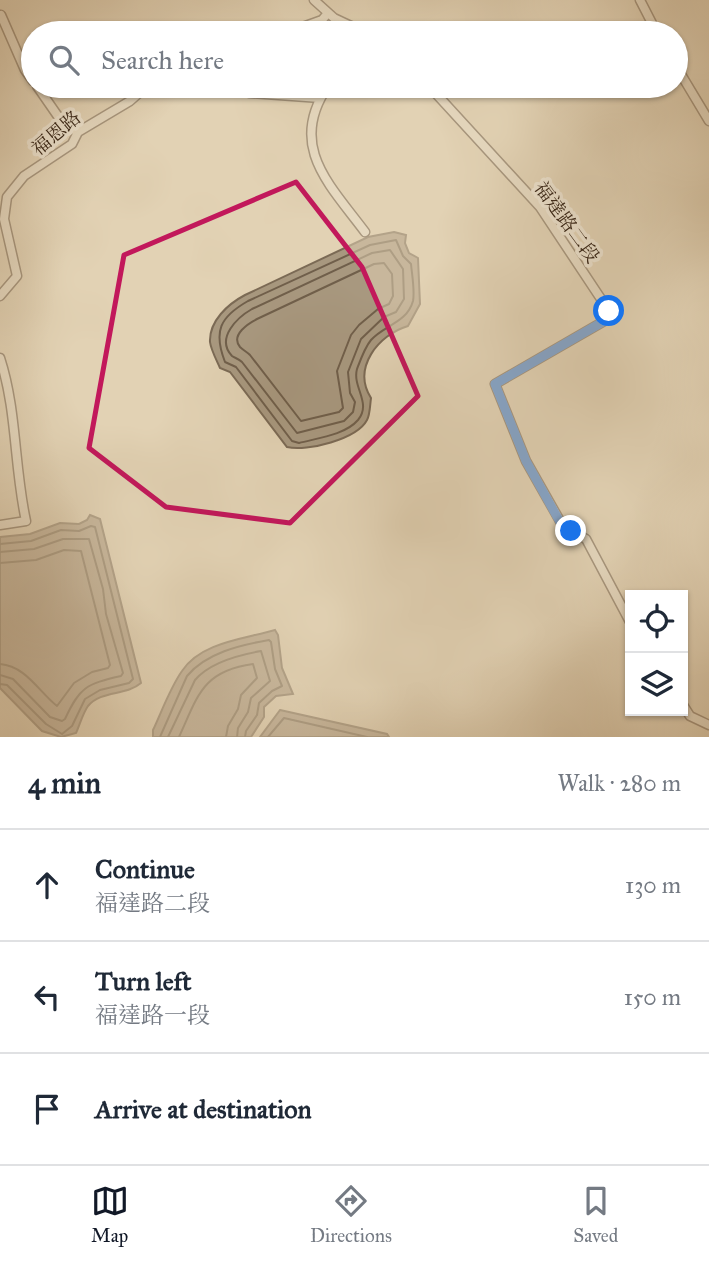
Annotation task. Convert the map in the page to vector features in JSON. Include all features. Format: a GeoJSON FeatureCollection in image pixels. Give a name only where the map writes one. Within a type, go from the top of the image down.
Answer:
{"type":"FeatureCollection","features":[{"type":"Feature","properties":{"kind":"street"},"geometry":{"type":"LineString","coordinates":[[314,0],[340,21]]}},
{"type":"Feature","properties":{"kind":"street"},"geometry":{"type":"LineString","coordinates":[[640,0],[651,21]]}},
{"type":"Feature","properties":{"kind":"street"},"geometry":{"type":"LineString","coordinates":[[319,21],[328,13]]}},
{"type":"Feature","properties":{"kind":"street"},"geometry":{"type":"LineString","coordinates":[[1,15],[21,61]]}},
{"type":"Feature","properties":{"kind":"street"},"geometry":{"type":"LineString","coordinates":[[688,86],[709,121]]}},
{"type":"Feature","properties":{"kind":"street"},"geometry":{"type":"LineString","coordinates":[[45,98],[64,125],[78,132]]}},
{"type":"Feature","properties":{"kind":"street","name":"福恩路"},"geometry":{"type":"LineString","coordinates":[[0,296],[16,276],[4,219],[7,197],[24,176],[72,144],[78,132],[134,98]]}},
{"type":"Feature","properties":{"kind":"street"},"geometry":{"type":"LineString","coordinates":[[320,98],[311,131],[315,162],[365,232]]}},
{"type":"Feature","properties":{"kind":"street","name":"福達路二段"},"geometry":{"type":"LineString","coordinates":[[440,98],[540,206],[609,311],[606,320],[495,384],[526,461],[560,522],[586,539],[625,613]]}},
{"type":"Feature","properties":{"kind":"street"},"geometry":{"type":"LineString","coordinates":[[0,358],[12,416],[26,521],[0,525]]}},
{"type":"Feature","properties":{"kind":"street"},"geometry":{"type":"LineString","coordinates":[[688,713],[709,725]]}},
{"type":"Feature","properties":{"kind":"highlighted area"},"geometry":{"type":"Polygon","coordinates":[[[296,182],[362,267],[418,396],[290,523],[166,507],[89,448],[124,255],[296,182]]]}},
{"type":"Feature","properties":{"kind":"water"},"geometry":{"type":"Polygon","coordinates":[[[394,232],[406,235],[405,243],[409,253],[418,258],[420,304],[408,326],[397,330],[378,345],[366,364],[366,387],[371,398],[367,420],[362,427],[343,438],[307,448],[287,447],[230,372],[220,368],[210,342],[216,320],[226,308],[245,295],[368,237],[394,232]]]}},
{"type":"Feature","properties":{"kind":"water"},"geometry":{"type":"Polygon","coordinates":[[[90,515],[100,519],[141,683],[93,701],[86,709],[76,733],[61,737],[42,731],[0,688],[0,537],[30,534],[60,523],[79,524],[90,515]]]}},
{"type":"Feature","properties":{"kind":"water"},"geometry":{"type":"Polygon","coordinates":[[[275,630],[282,668],[293,694],[276,696],[264,707],[264,717],[251,737],[153,737],[153,730],[170,692],[190,661],[224,643],[275,630]]]}},
{"type":"Feature","properties":{"kind":"water"},"geometry":{"type":"Polygon","coordinates":[[[280,710],[387,734],[389,737],[260,737],[280,710]]]}},
{"type":"Feature","properties":{"kind":"route"},"geometry":{"type":"LineString","coordinates":[[571,531],[560,522],[526,461],[495,384],[606,320],[609,311]]}}]}
